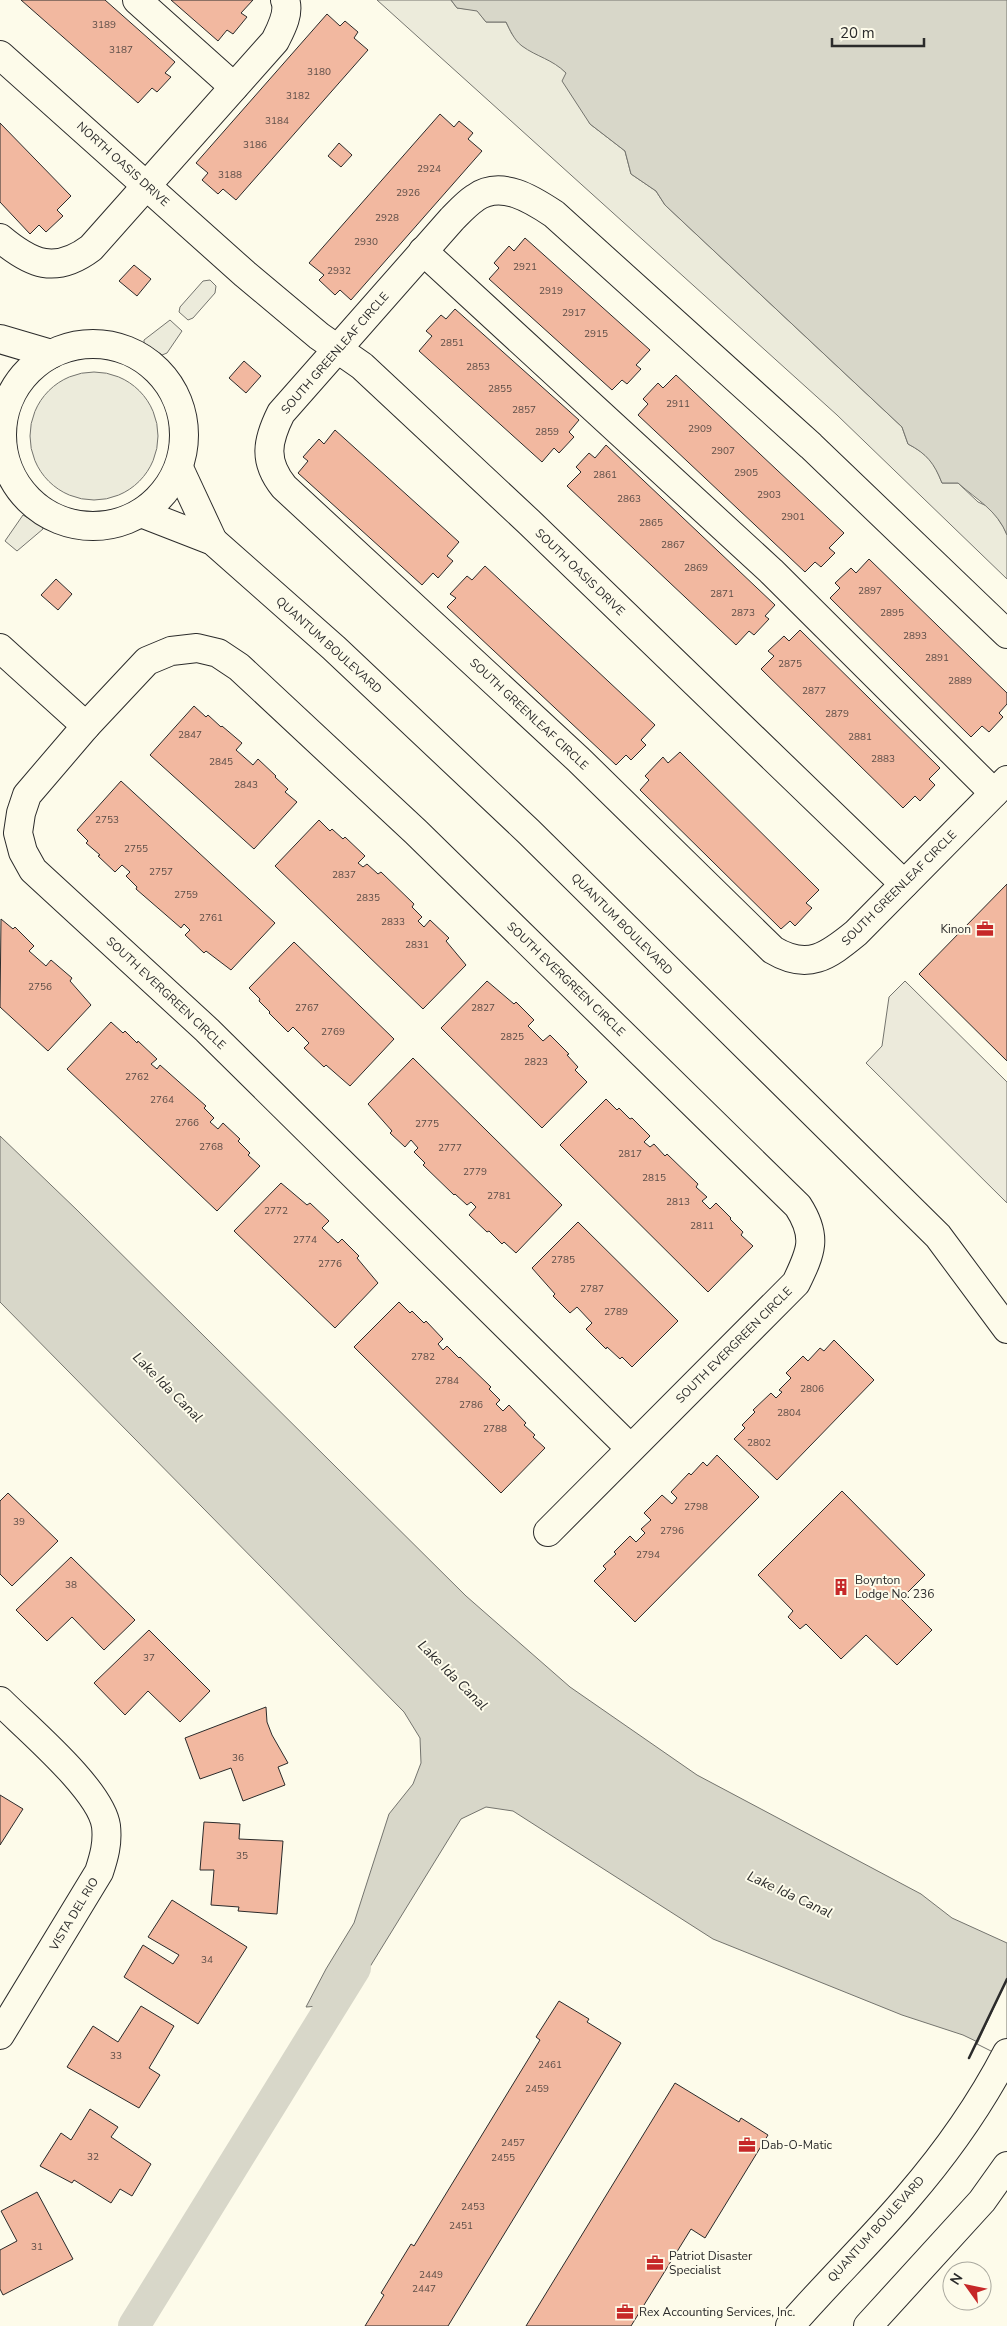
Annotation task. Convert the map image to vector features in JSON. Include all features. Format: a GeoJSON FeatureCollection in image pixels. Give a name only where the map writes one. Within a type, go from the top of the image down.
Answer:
{"type":"FeatureCollection","features":[{"type":"Feature","properties":{"kind":"street"},"geometry":{"type":"LineString","coordinates":[[137,0],[234,86]]}},
{"type":"Feature","properties":{"kind":"street"},"geometry":{"type":"LineString","coordinates":[[0,238],[25,257],[44,264],[63,263],[78,258],[91,248],[275,41],[283,24],[287,6],[285,0]]}},
{"type":"Feature","properties":{"kind":"street","name":"NORTH OASIS DRIVE"},"geometry":{"type":"LineString","coordinates":[[0,55],[245,274]]}},
{"type":"Feature","properties":{"kind":"street","name":"SOUTH GREENLEAF CIRCLE"},"geometry":{"type":"LineString","coordinates":[[423,251],[771,571],[1001,786],[856,934],[833,952],[819,959],[804,960],[788,959],[774,950],[579,760],[284,487],[274,474],[269,452],[272,432],[278,420],[338,349],[423,251],[452,219],[476,197],[497,191],[517,193],[538,203],[554,214],[811,446],[1007,634]]}},
{"type":"Feature","properties":{"kind":"street","name":"SOUTH OASIS DRIVE"},"geometry":{"type":"LineString","coordinates":[[245,274],[362,366],[529,522],[904,884]]}},
{"type":"Feature","properties":{"kind":"street"},"geometry":{"type":"LineString","coordinates":[[0,339],[51,354]]}},
{"type":"Feature","properties":{"kind":"street"},"geometry":{"type":"LineString","coordinates":[[0,376],[4,385],[3,455],[8,468],[21,491],[37,507],[56,519],[80,526],[112,525],[141,513],[163,494],[179,468],[185,439],[183,417],[176,394],[163,375],[147,360],[127,350],[104,343],[78,345],[51,354],[30,370],[19,384],[14,391],[4,416]]}},
{"type":"Feature","properties":{"kind":"street","name":"QUANTUM BOULEVARD"},"geometry":{"type":"LineString","coordinates":[[179,468],[213,541]]}},
{"type":"Feature","properties":{"kind":"street","name":"QUANTUM BOULEVARD"},"geometry":{"type":"LineString","coordinates":[[141,513],[213,541],[334,648],[522,825],[938,1236],[1007,1329]]}},
{"type":"Feature","properties":{"kind":"street"},"geometry":{"type":"LineString","coordinates":[[0,648],[86,726]]}},
{"type":"Feature","properties":{"kind":"street","name":"SOUTH EVERGREEN CIRCLE"},"geometry":{"type":"LineString","coordinates":[[548,1532],[796,1283],[806,1263],[811,1242],[808,1222],[798,1206],[416,832],[232,663],[218,653],[197,648],[171,651],[147,662],[86,726],[27,795],[21,813],[18,833],[23,852],[33,870],[207,1030],[630,1448]]}},
{"type":"Feature","properties":{"kind":"street","name":"VISTA DEL RIO"},"geometry":{"type":"LineString","coordinates":[[0,1701],[84,1784],[98,1803],[106,1825],[106,1850],[99,1872],[0,2035]]}},
{"type":"Feature","properties":{"kind":"street","name":"QUANTUM BOULEVARD"},"geometry":{"type":"LineString","coordinates":[[790,2326],[834,2276],[908,2198],[946,2149],[983,2096],[1007,2053]]}},
{"type":"Feature","properties":{"kind":"street"},"geometry":{"type":"LineString","coordinates":[[868,2326],[982,2201],[1007,2166]]}},
{"type":"Feature","properties":{"kind":"shaded area"},"geometry":{"type":"Polygon","coordinates":[[[377,0],[451,0],[457,8],[477,10],[486,22],[506,22],[512,34],[522,45],[556,63],[567,74],[590,124],[625,151],[631,174],[656,191],[665,205],[902,427],[908,444],[929,459],[942,483],[958,483],[978,502],[991,508],[1007,535],[1007,579],[837,415],[377,0]]]}},
{"type":"Feature","properties":{"kind":"shaded area"},"geometry":{"type":"Polygon","coordinates":[[[210,280],[216,286],[215,293],[193,318],[188,320],[179,312],[180,307],[203,281],[210,280]]]}},
{"type":"Feature","properties":{"kind":"shaded area"},"geometry":{"type":"Polygon","coordinates":[[[170,320],[182,331],[167,353],[162,355],[144,343],[144,340],[170,320]]]}},
{"type":"Feature","properties":{"kind":"shaded area"},"geometry":{"type":"Polygon","coordinates":[[[94,372],[119,376],[140,390],[154,411],[158,436],[154,461],[140,482],[119,496],[94,500],[69,496],[48,482],[34,461],[30,436],[34,411],[48,390],[69,376],[94,372]]]}},
{"type":"Feature","properties":{"kind":"shaded area"},"geometry":{"type":"Polygon","coordinates":[[[23,515],[42,526],[43,529],[17,551],[5,541],[23,515]]]}},
{"type":"Feature","properties":{"kind":"shaded area"},"geometry":{"type":"Polygon","coordinates":[[[905,981],[1007,1082],[1007,1203],[866,1063],[882,1046],[889,997],[905,981]]]}},
{"type":"Feature","properties":{"kind":"water"},"geometry":{"type":"Polygon","coordinates":[[[451,0],[1007,0],[1007,535],[1003,526],[992,512],[958,483],[942,483],[929,460],[908,444],[902,427],[665,205],[656,191],[631,174],[625,151],[590,124],[562,81],[566,73],[555,64],[519,44],[506,22],[486,22],[477,11],[457,8],[451,0]]]}},
{"type":"Feature","properties":{"kind":"water","name":"Lake Ida Canal"},"geometry":{"type":"Polygon","coordinates":[[[0,1136],[466,1596],[570,1687],[697,1775],[921,1894],[952,1918],[1007,1943],[1007,2056],[963,2035],[902,2015],[713,1939],[513,1811],[486,1807],[461,1819],[347,2004],[306,2007],[354,1923],[389,1814],[413,1784],[421,1763],[420,1738],[404,1712],[0,1302],[0,1136]]]}},
{"type":"Feature","properties":{"kind":"pier"},"geometry":{"type":"Polygon","coordinates":[[[1007,1979],[1007,2059],[977,2044],[1007,1979]]]}},
{"type":"Feature","properties":{"kind":"building"},"geometry":{"type":"Polygon","coordinates":[[[21,0],[105,0],[175,62],[165,73],[171,77],[157,92],[152,88],[138,103],[21,0]]]}},
{"type":"Feature","properties":{"kind":"building"},"geometry":{"type":"Polygon","coordinates":[[[171,0],[253,0],[241,13],[247,17],[233,34],[227,30],[218,41],[171,0]]]}},
{"type":"Feature","properties":{"kind":"building"},"geometry":{"type":"Polygon","coordinates":[[[327,14],[340,26],[345,21],[358,32],[354,38],[368,50],[236,200],[223,189],[218,194],[202,180],[208,173],[196,163],[327,14]]]}},
{"type":"Feature","properties":{"kind":"building"},"geometry":{"type":"Polygon","coordinates":[[[440,114],[454,127],[459,121],[473,133],[468,139],[482,151],[351,300],[340,290],[335,295],[319,280],[324,275],[309,263],[440,114]]]}},
{"type":"Feature","properties":{"kind":"building"},"geometry":{"type":"Polygon","coordinates":[[[0,123],[71,196],[57,210],[63,216],[46,232],[39,225],[30,234],[0,202],[0,123]]]}},
{"type":"Feature","properties":{"kind":"building"},"geometry":{"type":"Polygon","coordinates":[[[339,143],[352,155],[341,167],[328,156],[339,143]]]}},
{"type":"Feature","properties":{"kind":"building"},"geometry":{"type":"Polygon","coordinates":[[[525,238],[650,350],[636,365],[641,369],[627,384],[622,380],[612,390],[489,279],[499,268],[494,263],[509,246],[514,251],[525,238]]]}},
{"type":"Feature","properties":{"kind":"building"},"geometry":{"type":"Polygon","coordinates":[[[134,265],[151,279],[137,296],[119,281],[134,265]]]}},
{"type":"Feature","properties":{"kind":"building"},"geometry":{"type":"Polygon","coordinates":[[[455,309],[579,420],[569,432],[574,437],[559,453],[554,448],[542,462],[419,351],[432,336],[426,331],[441,315],[446,319],[455,309]]]}},
{"type":"Feature","properties":{"kind":"building"},"geometry":{"type":"Polygon","coordinates":[[[244,361],[261,376],[246,393],[229,378],[244,361]]]}},
{"type":"Feature","properties":{"kind":"building"},"geometry":{"type":"Polygon","coordinates":[[[676,375],[844,533],[829,548],[835,553],[821,567],[815,562],[805,572],[638,415],[648,404],[643,399],[658,383],[663,388],[676,375]]]}},
{"type":"Feature","properties":{"kind":"building"},"geometry":{"type":"Polygon","coordinates":[[[335,430],[459,542],[447,556],[453,561],[438,578],[433,573],[422,585],[298,473],[308,461],[303,457],[319,439],[324,444],[335,430]]]}},
{"type":"Feature","properties":{"kind":"building"},"geometry":{"type":"Polygon","coordinates":[[[606,445],[775,605],[765,616],[769,619],[754,635],[749,631],[736,645],[567,486],[581,472],[576,467],[589,453],[595,458],[606,445]]]}},
{"type":"Feature","properties":{"kind":"building"},"geometry":{"type":"Polygon","coordinates":[[[869,559],[1007,693],[1007,704],[999,713],[1003,717],[989,732],[982,726],[971,737],[830,598],[840,588],[835,583],[851,568],[856,573],[869,559]]]}},
{"type":"Feature","properties":{"kind":"building"},"geometry":{"type":"Polygon","coordinates":[[[485,566],[655,725],[641,740],[646,745],[631,760],[626,755],[616,765],[447,607],[456,598],[450,594],[467,576],[472,580],[485,566]]]}},
{"type":"Feature","properties":{"kind":"building"},"geometry":{"type":"Polygon","coordinates":[[[56,579],[72,594],[58,610],[41,595],[56,579]]]}},
{"type":"Feature","properties":{"kind":"building"},"geometry":{"type":"Polygon","coordinates":[[[800,630],[940,768],[929,779],[935,785],[920,801],[915,796],[903,808],[761,669],[774,656],[768,651],[784,636],[789,641],[800,630]]]}},
{"type":"Feature","properties":{"kind":"building"},"geometry":{"type":"Polygon","coordinates":[[[194,706],[242,743],[236,750],[253,765],[258,759],[288,789],[285,792],[297,802],[254,849],[150,755],[194,706]]]}},
{"type":"Feature","properties":{"kind":"building"},"geometry":{"type":"Polygon","coordinates":[[[680,752],[819,890],[806,903],[812,908],[795,926],[790,921],[781,929],[640,790],[649,780],[645,776],[663,757],[668,763],[680,752]]]}},
{"type":"Feature","properties":{"kind":"building"},"geometry":{"type":"Polygon","coordinates":[[[121,781],[275,923],[231,970],[206,951],[204,953],[185,935],[190,930],[184,924],[181,928],[136,889],[137,887],[126,876],[130,872],[122,865],[115,872],[86,843],[88,841],[77,830],[121,781]]]}},
{"type":"Feature","properties":{"kind":"building"},"geometry":{"type":"Polygon","coordinates":[[[319,820],[330,831],[332,829],[343,839],[345,837],[365,856],[358,863],[363,867],[367,864],[378,874],[381,872],[414,904],[412,907],[422,917],[418,921],[424,927],[430,920],[449,938],[446,941],[466,965],[423,1009],[275,866],[319,820]]]}},
{"type":"Feature","properties":{"kind":"building","name":"Kinon"},"geometry":{"type":"Polygon","coordinates":[[[1007,884],[1007,1061],[919,974],[1007,884]]]}},
{"type":"Feature","properties":{"kind":"building"},"geometry":{"type":"Polygon","coordinates":[[[1,919],[13,929],[15,927],[34,946],[29,951],[46,966],[51,960],[72,978],[70,981],[91,1005],[48,1051],[0,1007],[1,919]]]}},
{"type":"Feature","properties":{"kind":"building"},"geometry":{"type":"Polygon","coordinates":[[[294,942],[394,1039],[350,1086],[326,1065],[324,1067],[304,1048],[309,1043],[293,1027],[288,1032],[269,1013],[259,1001],[260,999],[249,988],[294,942]]]}},
{"type":"Feature","properties":{"kind":"building"},"geometry":{"type":"Polygon","coordinates":[[[487,981],[514,1004],[516,1002],[534,1020],[528,1026],[543,1041],[550,1035],[569,1054],[567,1055],[578,1067],[575,1070],[587,1082],[542,1128],[441,1028],[487,981]]]}},
{"type":"Feature","properties":{"kind":"building"},"geometry":{"type":"Polygon","coordinates":[[[111,1022],[123,1033],[125,1031],[137,1043],[138,1041],[157,1059],[151,1064],[157,1069],[160,1065],[206,1106],[204,1108],[214,1118],[210,1122],[218,1129],[223,1123],[240,1139],[238,1141],[250,1153],[248,1155],[260,1166],[217,1211],[67,1069],[111,1022]]]}},
{"type":"Feature","properties":{"kind":"building"},"geometry":{"type":"Polygon","coordinates":[[[413,1058],[562,1205],[516,1253],[504,1242],[502,1244],[489,1231],[487,1232],[469,1215],[476,1207],[471,1202],[467,1205],[454,1195],[423,1165],[425,1163],[414,1152],[418,1148],[411,1140],[405,1147],[390,1133],[392,1131],[368,1104],[413,1058]]]}},
{"type":"Feature","properties":{"kind":"building"},"geometry":{"type":"Polygon","coordinates":[[[606,1099],[617,1110],[619,1108],[630,1119],[632,1118],[650,1136],[644,1142],[650,1147],[654,1144],[665,1156],[667,1154],[698,1184],[696,1187],[707,1197],[702,1201],[710,1209],[716,1203],[743,1232],[741,1235],[753,1246],[708,1292],[560,1145],[606,1099]]]}},
{"type":"Feature","properties":{"kind":"building"},"geometry":{"type":"Polygon","coordinates":[[[281,1183],[307,1205],[310,1203],[329,1221],[322,1228],[338,1243],[342,1239],[359,1256],[357,1258],[378,1283],[335,1328],[234,1231],[281,1183]]]}},
{"type":"Feature","properties":{"kind":"building"},"geometry":{"type":"Polygon","coordinates":[[[578,1222],[678,1321],[632,1367],[622,1357],[620,1359],[607,1347],[606,1349],[586,1329],[592,1323],[577,1307],[570,1313],[553,1296],[555,1294],[532,1268],[578,1222]]]}},
{"type":"Feature","properties":{"kind":"building"},"geometry":{"type":"Polygon","coordinates":[[[399,1302],[424,1323],[426,1321],[443,1339],[438,1344],[443,1350],[447,1346],[460,1357],[491,1387],[489,1389],[500,1400],[496,1404],[503,1411],[509,1405],[526,1423],[524,1425],[535,1435],[533,1437],[545,1448],[501,1493],[354,1347],[399,1302]]]}},
{"type":"Feature","properties":{"kind":"building"},"geometry":{"type":"Polygon","coordinates":[[[834,1340],[874,1380],[777,1480],[734,1439],[745,1428],[742,1425],[755,1412],[753,1410],[771,1393],[776,1398],[782,1392],[779,1390],[791,1378],[786,1373],[803,1356],[808,1361],[820,1348],[824,1351],[834,1340]]]}},
{"type":"Feature","properties":{"kind":"building"},"geometry":{"type":"Polygon","coordinates":[[[717,1455],[759,1497],[635,1622],[594,1581],[606,1569],[603,1566],[616,1554],[614,1552],[630,1536],[636,1542],[645,1533],[641,1529],[651,1520],[644,1513],[662,1495],[672,1504],[677,1498],[671,1492],[689,1473],[691,1475],[703,1462],[707,1466],[717,1455]]]}},
{"type":"Feature","properties":{"kind":"building","name":"Boynton Lodge No. 236"},"geometry":{"type":"Polygon","coordinates":[[[842,1491],[925,1575],[901,1599],[932,1630],[897,1665],[866,1635],[841,1659],[806,1624],[800,1629],[788,1617],[793,1611],[758,1575],[842,1491]]]}},
{"type":"Feature","properties":{"kind":"building"},"geometry":{"type":"Polygon","coordinates":[[[8,1493],[58,1541],[12,1586],[0,1574],[0,1501],[8,1493]]]}},
{"type":"Feature","properties":{"kind":"building"},"geometry":{"type":"Polygon","coordinates":[[[71,1557],[135,1620],[104,1650],[72,1617],[47,1641],[16,1610],[71,1557]]]}},
{"type":"Feature","properties":{"kind":"building"},"geometry":{"type":"Polygon","coordinates":[[[149,1630],[210,1691],[180,1722],[148,1691],[125,1715],[94,1683],[149,1630]]]}},
{"type":"Feature","properties":{"kind":"building"},"geometry":{"type":"Polygon","coordinates":[[[266,1707],[267,1722],[272,1735],[288,1763],[278,1767],[285,1785],[243,1801],[231,1768],[200,1779],[185,1738],[266,1707]]]}},
{"type":"Feature","properties":{"kind":"building"},"geometry":{"type":"Polygon","coordinates":[[[0,1795],[23,1809],[0,1845],[0,1795]]]}},
{"type":"Feature","properties":{"kind":"building"},"geometry":{"type":"Polygon","coordinates":[[[204,1822],[240,1824],[239,1839],[283,1841],[277,1914],[238,1911],[239,1907],[211,1905],[214,1870],[200,1870],[204,1822]]]}},
{"type":"Feature","properties":{"kind":"building"},"geometry":{"type":"Polygon","coordinates":[[[172,1900],[247,1947],[198,2024],[124,1977],[143,1945],[173,1964],[179,1955],[148,1937],[172,1900]]]}},
{"type":"Feature","properties":{"kind":"building"},"geometry":{"type":"Polygon","coordinates":[[[559,2001],[589,2019],[587,2022],[621,2043],[448,2326],[365,2326],[384,2295],[381,2293],[411,2244],[414,2246],[540,2040],[536,2037],[559,2001]]]}},
{"type":"Feature","properties":{"kind":"building"},"geometry":{"type":"Polygon","coordinates":[[[141,2006],[174,2026],[149,2068],[160,2075],[139,2108],[67,2067],[93,2026],[118,2042],[141,2006]]]}},
{"type":"Feature","properties":{"kind":"building"},"geometry":{"type":"Polygon","coordinates":[[[675,2083],[739,2122],[741,2118],[768,2135],[705,2238],[691,2229],[631,2326],[526,2326],[675,2083]]]}},
{"type":"Feature","properties":{"kind":"building"},"geometry":{"type":"Polygon","coordinates":[[[90,2109],[118,2127],[111,2137],[151,2164],[132,2196],[120,2189],[111,2203],[74,2180],[72,2183],[40,2166],[61,2133],[71,2140],[90,2109]]]}},
{"type":"Feature","properties":{"kind":"building"},"geometry":{"type":"Polygon","coordinates":[[[37,2192],[73,2259],[3,2295],[0,2289],[0,2250],[17,2241],[1,2211],[37,2192]]]}},
{"type":"Feature","properties":{"kind":"waterway"},"geometry":{"type":"LineString","coordinates":[[134,2326],[355,1968]]}},
{"type":"Feature","properties":{"kind":"wall"},"geometry":{"type":"LineString","coordinates":[[969,2058],[1007,1979]]}},
{"type":"Feature","properties":{"kind":"place","name":"Kinon"},"geometry":{"type":"Point","coordinates":[985,929]}},
{"type":"Feature","properties":{"kind":"place","name":"Boynton Lodge No. 236"},"geometry":{"type":"Point","coordinates":[841,1587]}},
{"type":"Feature","properties":{"kind":"place","name":"Dab-O-Matic"},"geometry":{"type":"Point","coordinates":[747,2145]}},
{"type":"Feature","properties":{"kind":"place","name":"Patriot Disaster Specialist"},"geometry":{"type":"Point","coordinates":[655,2263]}},
{"type":"Feature","properties":{"kind":"place","name":"Rex Accounting Services, Inc."},"geometry":{"type":"Point","coordinates":[625,2312]}}]}
